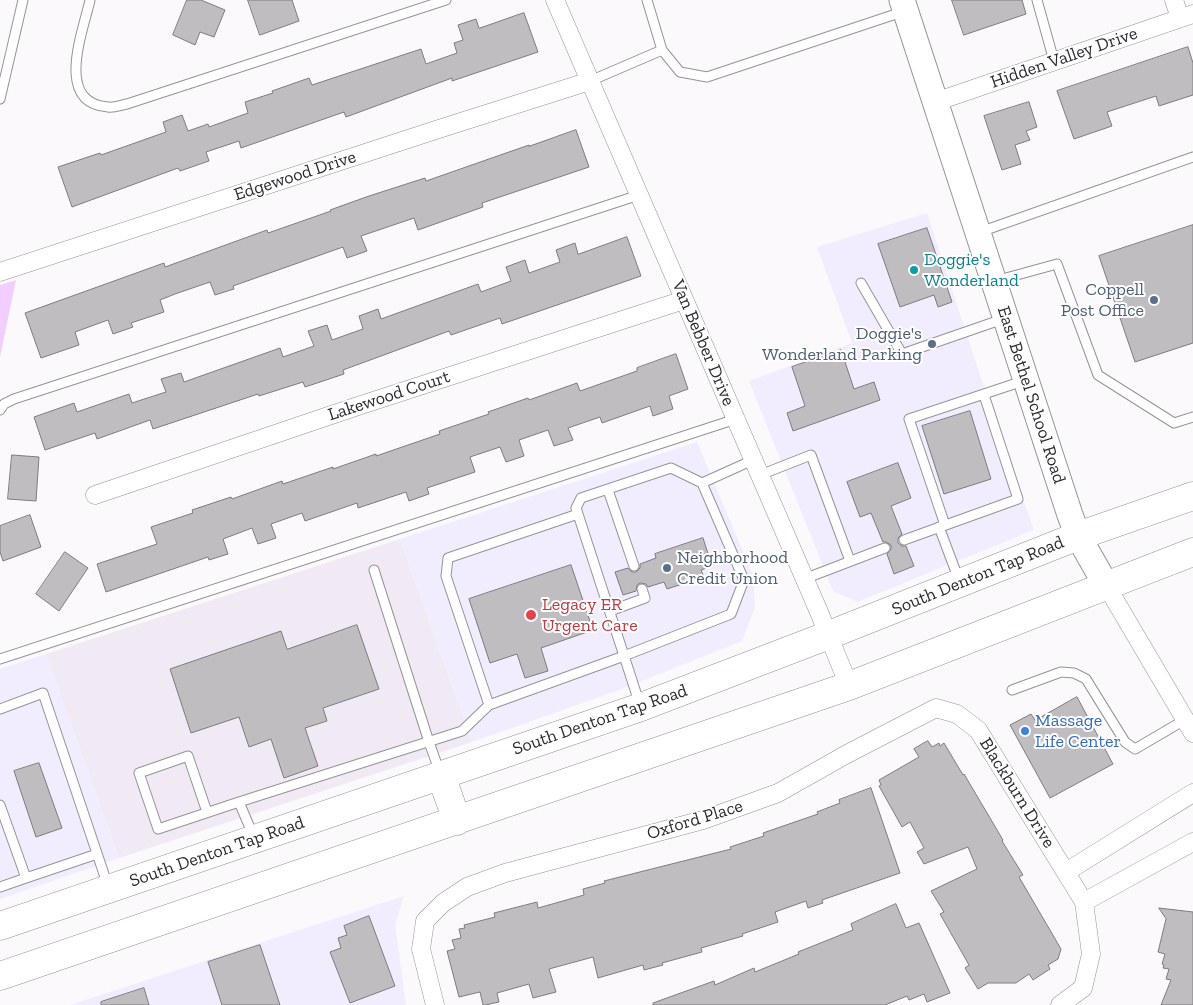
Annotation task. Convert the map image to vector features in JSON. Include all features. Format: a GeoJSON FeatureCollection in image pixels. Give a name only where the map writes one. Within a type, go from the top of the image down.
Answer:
{"type":"FeatureCollection","features":[{"type":"Feature","properties":{"kind":"main road","name":"South Denton Tap Road"},"geometry":{"type":"LineString","coordinates":[[0,926],[641,707],[1078,536],[1193,496]]}},
{"type":"Feature","properties":{"kind":"main road"},"geometry":{"type":"LineString","coordinates":[[0,976],[849,686],[1193,552]]}},
{"type":"Feature","properties":{"kind":"main road"},"geometry":{"type":"LineString","coordinates":[[441,775],[457,821]]}},
{"type":"Feature","properties":{"kind":"street","name":"Van Bebber Drive"},"geometry":{"type":"LineString","coordinates":[[555,0],[829,635],[849,686]]}},
{"type":"Feature","properties":{"kind":"street"},"geometry":{"type":"LineString","coordinates":[[1174,0],[1187,16]]}},
{"type":"Feature","properties":{"kind":"street","name":"East Bethel School Road"},"geometry":{"type":"LineString","coordinates":[[904,5],[1078,536],[1106,585]]}},
{"type":"Feature","properties":{"kind":"street","name":"Hidden Valley Drive"},"geometry":{"type":"LineString","coordinates":[[935,102],[1187,16]]}},
{"type":"Feature","properties":{"kind":"street","name":"Edgewood Drive"},"geometry":{"type":"LineString","coordinates":[[0,272],[590,81]]}},
{"type":"Feature","properties":{"kind":"street","name":"Lakewood Court"},"geometry":{"type":"LineString","coordinates":[[95,495],[358,406],[684,300]]}},
{"type":"Feature","properties":{"kind":"street"},"geometry":{"type":"LineString","coordinates":[[1106,585],[1191,723]]}},
{"type":"Feature","properties":{"kind":"street","name":"Blackburn Drive"},"geometry":{"type":"LineString","coordinates":[[936,708],[957,714],[978,730],[1084,902],[1091,954],[1083,988],[1060,1005]]}},
{"type":"Feature","properties":{"kind":"street","name":"Oxford Place"},"geometry":{"type":"LineString","coordinates":[[436,1005],[421,949],[424,921],[443,902],[467,887],[505,873],[703,820],[778,793],[847,754],[936,708]]}},
{"type":"Feature","properties":{"kind":"street"},"geometry":{"type":"LineString","coordinates":[[1066,872],[1193,793]]}},
{"type":"Feature","properties":{"kind":"street"},"geometry":{"type":"LineString","coordinates":[[1084,902],[1193,842]]}},
{"type":"Feature","properties":{"kind":"lane"},"geometry":{"type":"LineString","coordinates":[[0,99],[23,0]]}},
{"type":"Feature","properties":{"kind":"lane"},"geometry":{"type":"LineString","coordinates":[[90,0],[75,73],[77,86],[83,95],[93,103],[109,107],[127,104],[446,0]]}},
{"type":"Feature","properties":{"kind":"lane"},"geometry":{"type":"LineString","coordinates":[[647,0],[662,50],[680,72],[707,77],[904,5]]}},
{"type":"Feature","properties":{"kind":"lane"},"geometry":{"type":"LineString","coordinates":[[1037,0],[1054,61]]}},
{"type":"Feature","properties":{"kind":"lane"},"geometry":{"type":"LineString","coordinates":[[590,81],[662,50]]}},
{"type":"Feature","properties":{"kind":"lane"},"geometry":{"type":"LineString","coordinates":[[978,233],[1193,157]]}},
{"type":"Feature","properties":{"kind":"lane"},"geometry":{"type":"LineString","coordinates":[[0,410],[4,404],[14,399],[639,195]]}},
{"type":"Feature","properties":{"kind":"lane"},"geometry":{"type":"LineString","coordinates":[[994,281],[1057,264],[1098,375],[1174,423],[1193,417]]}},
{"type":"Feature","properties":{"kind":"lane"},"geometry":{"type":"LineString","coordinates":[[861,283],[902,354],[1006,318]]}},
{"type":"Feature","properties":{"kind":"lane"},"geometry":{"type":"LineString","coordinates":[[960,583],[910,419],[1026,380]]}},
{"type":"Feature","properties":{"kind":"lane"},"geometry":{"type":"LineString","coordinates":[[904,540],[1018,499],[984,394]]}},
{"type":"Feature","properties":{"kind":"lane"},"geometry":{"type":"LineString","coordinates":[[0,659],[736,419]]}},
{"type":"Feature","properties":{"kind":"lane"},"geometry":{"type":"LineString","coordinates":[[702,483],[811,455],[850,561]]}},
{"type":"Feature","properties":{"kind":"lane"},"geometry":{"type":"LineString","coordinates":[[207,812],[188,756],[139,773],[158,829],[462,731],[489,705],[624,656],[731,614],[744,580],[702,483],[671,468],[581,498],[576,508],[624,656],[641,707]]}},
{"type":"Feature","properties":{"kind":"lane"},"geometry":{"type":"LineString","coordinates":[[608,490],[634,566]]}},
{"type":"Feature","properties":{"kind":"lane"},"geometry":{"type":"LineString","coordinates":[[489,705],[446,576],[448,558],[578,514]]}},
{"type":"Feature","properties":{"kind":"lane"},"geometry":{"type":"LineString","coordinates":[[804,578],[885,548]]}},
{"type":"Feature","properties":{"kind":"lane"},"geometry":{"type":"LineString","coordinates":[[374,570],[441,775]]}},
{"type":"Feature","properties":{"kind":"lane"},"geometry":{"type":"LineString","coordinates":[[610,612],[646,598],[642,590]]}},
{"type":"Feature","properties":{"kind":"lane"},"geometry":{"type":"LineString","coordinates":[[1012,690],[1061,672],[1074,673],[1086,679],[1125,742],[1135,749],[1191,723]]}},
{"type":"Feature","properties":{"kind":"lane"},"geometry":{"type":"LineString","coordinates":[[0,709],[43,692],[109,888]]}},
{"type":"Feature","properties":{"kind":"lane"},"geometry":{"type":"LineString","coordinates":[[239,802],[254,839]]}},
{"type":"Feature","properties":{"kind":"lane"},"geometry":{"type":"LineString","coordinates":[[0,805],[26,878]]}},
{"type":"Feature","properties":{"kind":"lane"},"geometry":{"type":"LineString","coordinates":[[0,886],[97,854]]}},
{"type":"Feature","properties":{"kind":"shaded area"},"geometry":{"type":"Polygon","coordinates":[[[927,213],[978,369],[1034,530],[857,602],[833,591],[749,381],[852,343],[817,247],[927,213]]]}},
{"type":"Feature","properties":{"kind":"shaded area"},"geometry":{"type":"Polygon","coordinates":[[[16,280],[0,357],[0,285],[16,280]]]}},
{"type":"Feature","properties":{"kind":"shaded area"},"geometry":{"type":"Polygon","coordinates":[[[697,442],[753,575],[755,608],[742,641],[622,689],[472,742],[400,539],[697,442]]]}},
{"type":"Feature","properties":{"kind":"shaded area"},"geometry":{"type":"Polygon","coordinates":[[[400,539],[472,742],[119,858],[46,654],[400,539]]]}},
{"type":"Feature","properties":{"kind":"shaded area"},"geometry":{"type":"Polygon","coordinates":[[[46,654],[119,858],[0,899],[0,669],[46,654]]]}},
{"type":"Feature","properties":{"kind":"shaded area"},"geometry":{"type":"Polygon","coordinates":[[[404,896],[395,924],[406,1005],[70,1005],[404,896]]]}},
{"type":"Feature","properties":{"kind":"building"},"geometry":{"type":"Polygon","coordinates":[[[187,0],[201,0],[225,10],[214,37],[200,32],[195,45],[173,35],[187,0]]]}},
{"type":"Feature","properties":{"kind":"building"},"geometry":{"type":"Polygon","coordinates":[[[248,0],[292,0],[299,21],[260,35],[248,0]]]}},
{"type":"Feature","properties":{"kind":"building"},"geometry":{"type":"Polygon","coordinates":[[[952,0],[1022,0],[1026,14],[964,35],[952,0]]]}},
{"type":"Feature","properties":{"kind":"building"},"geometry":{"type":"Polygon","coordinates":[[[524,13],[538,52],[452,81],[452,78],[346,117],[344,112],[241,148],[239,141],[206,152],[209,161],[180,171],[178,168],[72,207],[58,167],[100,153],[101,155],[166,132],[163,122],[182,115],[188,131],[208,124],[209,127],[248,113],[245,102],[309,78],[312,85],[421,49],[426,64],[457,53],[454,43],[463,40],[458,25],[476,19],[479,28],[524,13]]]}},
{"type":"Feature","properties":{"kind":"building"},"geometry":{"type":"Polygon","coordinates":[[[1188,47],[1193,63],[1193,95],[1159,106],[1156,96],[1107,112],[1112,126],[1074,139],[1057,91],[1188,47]]]}},
{"type":"Feature","properties":{"kind":"building"},"geometry":{"type":"Polygon","coordinates":[[[1029,102],[1037,127],[1026,131],[1030,140],[1015,145],[1021,164],[1002,170],[984,116],[1029,102]]]}},
{"type":"Feature","properties":{"kind":"building"},"geometry":{"type":"Polygon","coordinates":[[[576,130],[589,167],[482,203],[483,207],[418,230],[414,218],[361,236],[367,251],[347,258],[343,247],[233,286],[234,289],[215,295],[210,282],[175,294],[160,300],[164,312],[131,323],[133,327],[113,334],[108,320],[75,332],[79,345],[41,358],[25,313],[164,263],[165,267],[267,230],[268,233],[369,196],[425,178],[426,181],[576,130]]]}},
{"type":"Feature","properties":{"kind":"building","name":"Coppell Post Office"},"geometry":{"type":"Polygon","coordinates":[[[1193,225],[1193,343],[1135,362],[1099,256],[1193,225]]]}},
{"type":"Feature","properties":{"kind":"building","name":"Doggie's Wonderland"},"geometry":{"type":"Polygon","coordinates":[[[927,228],[952,302],[938,307],[934,295],[900,307],[878,244],[927,228]]]}},
{"type":"Feature","properties":{"kind":"building"},"geometry":{"type":"Polygon","coordinates":[[[627,237],[641,276],[502,324],[500,318],[451,335],[449,331],[343,370],[344,374],[305,387],[303,382],[259,396],[258,394],[153,429],[150,420],[97,439],[95,433],[45,450],[34,417],[74,403],[77,412],[129,394],[132,403],[166,392],[161,379],[181,373],[184,382],[280,348],[283,357],[314,346],[308,331],[327,325],[332,340],[363,329],[359,316],[378,309],[381,319],[478,284],[481,292],[511,281],[506,267],[525,260],[529,273],[560,262],[556,250],[575,243],[578,254],[627,237]]]}},
{"type":"Feature","properties":{"kind":"building"},"geometry":{"type":"Polygon","coordinates":[[[841,350],[854,389],[874,382],[880,400],[793,431],[787,413],[805,406],[792,367],[841,350]]]}},
{"type":"Feature","properties":{"kind":"building"},"geometry":{"type":"Polygon","coordinates":[[[676,354],[688,389],[669,396],[673,409],[653,416],[650,406],[602,423],[600,417],[568,428],[573,440],[554,446],[548,430],[519,440],[524,456],[506,462],[500,447],[470,457],[475,472],[427,488],[429,494],[409,501],[406,492],[358,508],[357,503],[305,521],[302,513],[271,524],[276,538],[258,544],[252,528],[223,539],[228,554],[209,560],[208,557],[106,592],[97,564],[157,544],[151,527],[193,513],[192,510],[231,497],[232,499],[282,481],[283,484],[376,454],[376,456],[440,434],[439,431],[528,398],[529,400],[577,383],[580,391],[637,371],[637,368],[676,354]]]}},
{"type":"Feature","properties":{"kind":"building"},"geometry":{"type":"Polygon","coordinates":[[[970,411],[991,479],[944,494],[922,426],[970,411]]]}},
{"type":"Feature","properties":{"kind":"building"},"geometry":{"type":"Polygon","coordinates":[[[12,455],[39,457],[36,501],[8,499],[12,455]]]}},
{"type":"Feature","properties":{"kind":"building"},"geometry":{"type":"Polygon","coordinates":[[[898,463],[911,498],[891,506],[902,534],[898,538],[898,543],[906,546],[914,566],[894,574],[887,554],[891,549],[891,545],[883,542],[871,513],[860,517],[847,482],[898,463]]]}},
{"type":"Feature","properties":{"kind":"building"},"geometry":{"type":"Polygon","coordinates":[[[30,515],[41,547],[3,561],[0,552],[0,526],[30,515]]]}},
{"type":"Feature","properties":{"kind":"building","name":"Neighborhood Credit Union"},"geometry":{"type":"Polygon","coordinates":[[[703,538],[712,566],[701,570],[704,577],[667,589],[664,582],[648,587],[646,584],[640,583],[637,585],[636,591],[623,595],[615,572],[628,568],[632,572],[636,572],[640,568],[640,564],[656,558],[655,554],[703,538]]]}},
{"type":"Feature","properties":{"kind":"building"},"geometry":{"type":"Polygon","coordinates":[[[65,552],[88,568],[59,611],[36,594],[65,552]]]}},
{"type":"Feature","properties":{"kind":"building","name":"Legacy ER Urgent Care"},"geometry":{"type":"Polygon","coordinates":[[[571,565],[593,630],[541,648],[548,671],[525,678],[517,654],[490,663],[469,599],[571,565]]]}},
{"type":"Feature","properties":{"kind":"building"},"geometry":{"type":"Polygon","coordinates":[[[357,625],[379,689],[323,708],[327,721],[305,728],[318,766],[284,778],[271,739],[249,747],[239,717],[191,733],[170,669],[281,631],[287,649],[357,625]]]}},
{"type":"Feature","properties":{"kind":"building"},"geometry":{"type":"Polygon","coordinates":[[[1077,697],[1113,764],[1050,798],[1010,725],[1031,714],[1035,720],[1077,697]]]}},
{"type":"Feature","properties":{"kind":"building"},"geometry":{"type":"Polygon","coordinates":[[[928,741],[932,747],[939,743],[940,746],[944,743],[964,774],[1023,875],[1019,877],[1061,949],[1058,959],[1048,965],[1050,969],[1033,980],[1029,974],[1016,983],[988,983],[978,989],[965,968],[969,965],[940,914],[944,912],[931,891],[977,869],[968,847],[924,864],[917,852],[924,848],[910,822],[902,827],[879,786],[881,785],[879,780],[919,757],[914,749],[928,741]]]}},
{"type":"Feature","properties":{"kind":"building"},"geometry":{"type":"Polygon","coordinates":[[[39,763],[62,828],[36,837],[14,771],[39,763]]]}},
{"type":"Feature","properties":{"kind":"building"},"geometry":{"type":"Polygon","coordinates":[[[871,788],[900,873],[822,900],[823,903],[808,908],[806,901],[775,912],[778,922],[742,934],[743,936],[701,948],[702,952],[662,963],[663,965],[644,970],[643,965],[598,978],[593,957],[549,969],[556,992],[533,998],[529,984],[497,993],[499,1002],[485,1005],[483,1005],[480,992],[459,997],[447,951],[455,949],[452,940],[461,938],[459,929],[465,928],[464,925],[495,917],[494,913],[537,902],[538,908],[584,895],[583,889],[605,883],[604,881],[731,849],[730,847],[764,836],[763,833],[818,814],[817,812],[840,803],[839,800],[871,788]]]}},
{"type":"Feature","properties":{"kind":"building"},"geometry":{"type":"Polygon","coordinates":[[[896,904],[906,928],[919,923],[950,993],[927,1002],[924,994],[909,1000],[907,996],[885,1005],[653,1005],[653,1003],[714,981],[715,985],[754,968],[755,972],[799,954],[798,952],[853,930],[851,924],[896,904]]]}},
{"type":"Feature","properties":{"kind":"building"},"geometry":{"type":"Polygon","coordinates":[[[1159,908],[1193,912],[1193,1005],[1161,1005],[1171,980],[1166,979],[1169,969],[1163,968],[1164,965],[1162,964],[1165,954],[1158,952],[1166,919],[1159,908]]]}},
{"type":"Feature","properties":{"kind":"building"},"geometry":{"type":"Polygon","coordinates":[[[369,916],[395,986],[350,1003],[330,952],[341,948],[338,938],[347,935],[344,926],[369,916]]]}},
{"type":"Feature","properties":{"kind":"building"},"geometry":{"type":"Polygon","coordinates":[[[260,945],[280,1005],[222,1005],[208,962],[260,945]]]}},
{"type":"Feature","properties":{"kind":"building"},"geometry":{"type":"Polygon","coordinates":[[[144,988],[149,1005],[101,1005],[101,1002],[144,988]]]}},
{"type":"Feature","properties":{"kind":"place","name":"Doggie's Wonderland"},"geometry":{"type":"Point","coordinates":[914,270]}},
{"type":"Feature","properties":{"kind":"place","name":"Coppell Post Office"},"geometry":{"type":"Point","coordinates":[1154,300]}},
{"type":"Feature","properties":{"kind":"place","name":"Doggie's Wonderland Parking"},"geometry":{"type":"Point","coordinates":[932,344]}},
{"type":"Feature","properties":{"kind":"place","name":"Neighborhood Credit Union"},"geometry":{"type":"Point","coordinates":[667,568]}},
{"type":"Feature","properties":{"kind":"place","name":"Legacy ER Urgent Care"},"geometry":{"type":"Point","coordinates":[531,615]}},
{"type":"Feature","properties":{"kind":"place","name":"Massage Life Center"},"geometry":{"type":"Point","coordinates":[1025,731]}}]}
